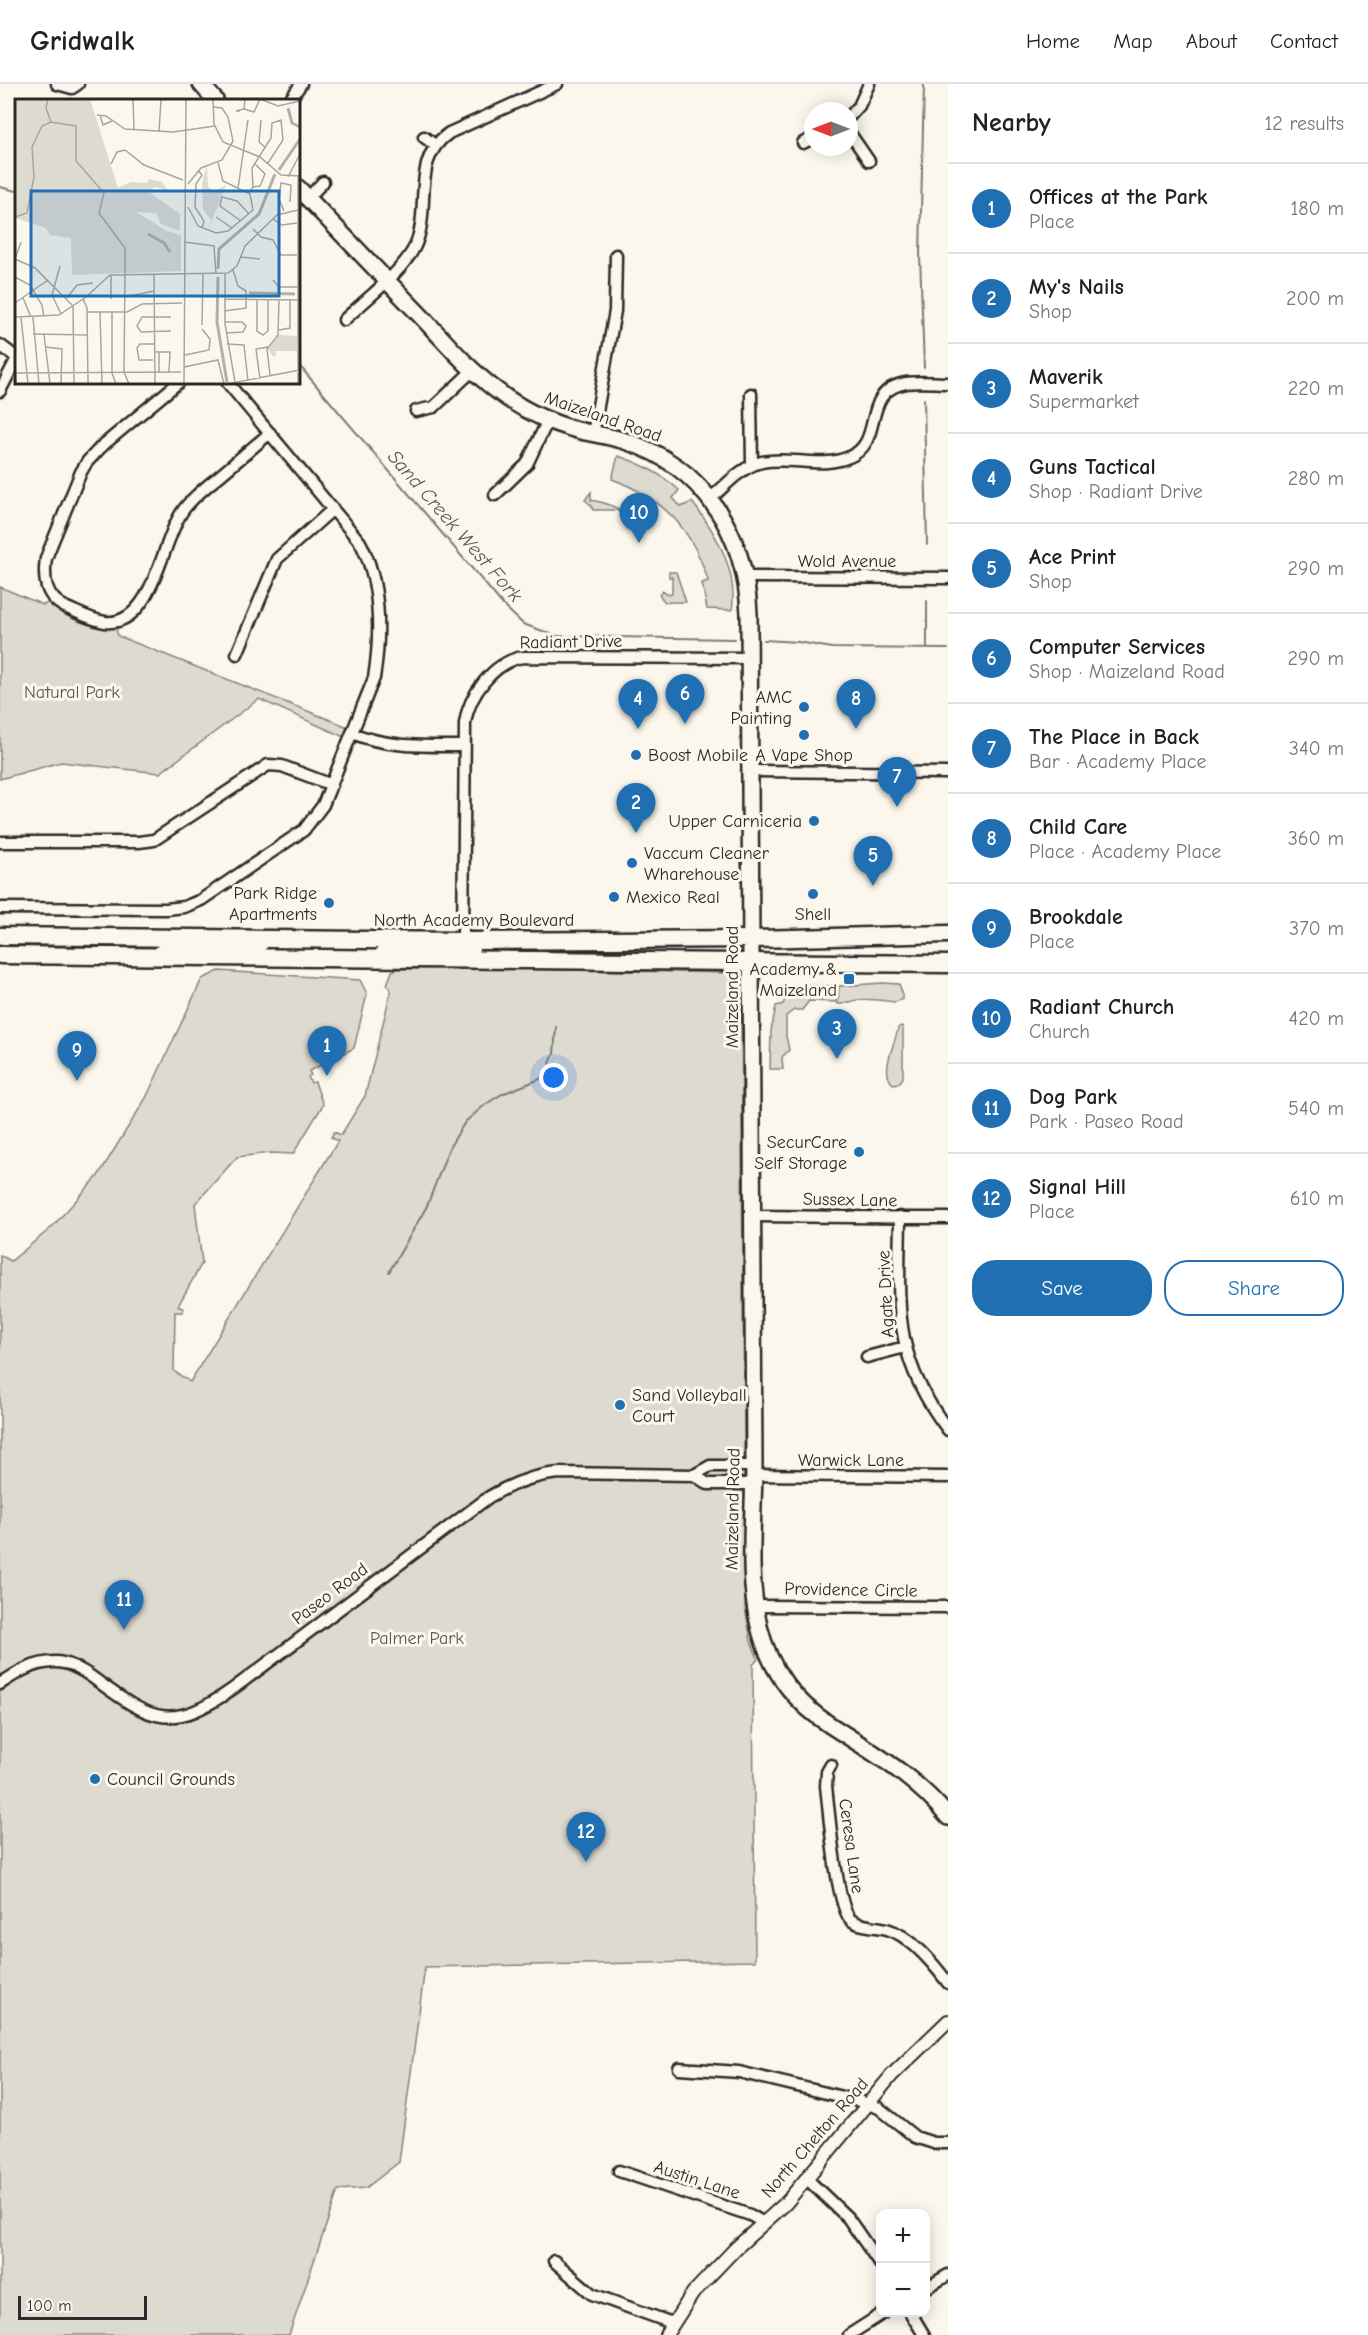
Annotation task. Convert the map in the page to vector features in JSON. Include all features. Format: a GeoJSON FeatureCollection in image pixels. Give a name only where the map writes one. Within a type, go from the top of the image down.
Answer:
{"type":"FeatureCollection","features":[{"type":"Feature","properties":{"kind":"main road"},"geometry":{"type":"LineString","coordinates":[[201,84],[214,99]]}},
{"type":"Feature","properties":{"kind":"main road","name":"Maizeland Road"},"geometry":{"type":"LineString","coordinates":[[302,193],[473,370],[507,398],[548,420],[626,442],[658,456],[688,476],[710,499],[730,530],[746,577],[750,657],[754,1606],[759,1631],[769,1658],[777,1673],[798,1700],[818,1718],[905,1774],[930,1796],[948,1817]]}},
{"type":"Feature","properties":{"kind":"main road","name":"North Academy Boulevard"},"geometry":{"type":"LineString","coordinates":[[0,936],[493,940],[752,939],[948,934]]}},
{"type":"Feature","properties":{"kind":"main road"},"geometry":{"type":"LineString","coordinates":[[159,956],[169,946],[255,946],[269,938]]}},
{"type":"Feature","properties":{"kind":"main road"},"geometry":{"type":"LineString","coordinates":[[381,957],[385,952],[394,949],[472,949],[484,947],[493,940]]}},
{"type":"Feature","properties":{"kind":"main road","name":"North Academy Boulevard"},"geometry":{"type":"LineString","coordinates":[[0,955],[948,964]]}},
{"type":"Feature","properties":{"kind":"street"},"geometry":{"type":"LineString","coordinates":[[57,84],[72,88],[78,84]]}},
{"type":"Feature","properties":{"kind":"street"},"geometry":{"type":"LineString","coordinates":[[291,99],[301,84]]}},
{"type":"Feature","properties":{"kind":"street"},"geometry":{"type":"LineString","coordinates":[[344,321],[407,259],[414,248],[422,219],[424,171],[435,145],[449,133],[557,84]]}},
{"type":"Feature","properties":{"kind":"street"},"geometry":{"type":"LineString","coordinates":[[858,107],[869,84]]}},
{"type":"Feature","properties":{"kind":"street"},"geometry":{"type":"LineString","coordinates":[[424,137],[435,145]]}},
{"type":"Feature","properties":{"kind":"street"},"geometry":{"type":"LineString","coordinates":[[858,145],[869,161]]}},
{"type":"Feature","properties":{"kind":"street"},"geometry":{"type":"LineString","coordinates":[[302,193],[323,182]]}},
{"type":"Feature","properties":{"kind":"street"},"geometry":{"type":"LineString","coordinates":[[593,434],[615,311],[616,255]]}},
{"type":"Feature","properties":{"kind":"street"},"geometry":{"type":"LineString","coordinates":[[0,345],[15,357]]}},
{"type":"Feature","properties":{"kind":"street"},"geometry":{"type":"LineString","coordinates":[[0,391],[15,360]]}},
{"type":"Feature","properties":{"kind":"street"},"geometry":{"type":"LineString","coordinates":[[416,411],[434,407],[473,370]]}},
{"type":"Feature","properties":{"kind":"street"},"geometry":{"type":"LineString","coordinates":[[710,499],[753,465],[771,461],[830,462],[849,457],[858,452],[870,436],[876,405],[888,391],[908,382],[948,383]]}},
{"type":"Feature","properties":{"kind":"street"},"geometry":{"type":"LineString","coordinates":[[177,384],[102,446],[81,471],[46,558],[44,576],[48,591],[54,600],[81,614],[107,622],[126,619],[133,615],[145,600],[174,525],[185,507],[270,433]]}},
{"type":"Feature","properties":{"kind":"street"},"geometry":{"type":"LineString","coordinates":[[0,908],[166,909],[193,904],[304,830],[318,815],[332,785],[369,691],[376,663],[376,591],[372,570],[364,551],[333,510],[229,384]]}},
{"type":"Feature","properties":{"kind":"street"},"geometry":{"type":"LineString","coordinates":[[751,394],[753,465]]}},
{"type":"Feature","properties":{"kind":"street"},"geometry":{"type":"LineString","coordinates":[[495,495],[527,464],[548,420]]}},
{"type":"Feature","properties":{"kind":"street"},"geometry":{"type":"LineString","coordinates":[[237,654],[276,559],[333,510]]}},
{"type":"Feature","properties":{"kind":"street","name":"Wold Avenue"},"geometry":{"type":"LineString","coordinates":[[746,577],[948,578]]}},
{"type":"Feature","properties":{"kind":"street","name":"Radiant Drive"},"geometry":{"type":"LineString","coordinates":[[463,940],[466,716],[474,699],[493,671],[515,658],[750,657]]}},
{"type":"Feature","properties":{"kind":"street"},"geometry":{"type":"LineString","coordinates":[[352,733],[392,745],[464,746]]}},
{"type":"Feature","properties":{"kind":"street"},"geometry":{"type":"LineString","coordinates":[[0,842],[139,842],[154,840],[268,765],[282,766],[332,785]]}},
{"type":"Feature","properties":{"kind":"street"},"geometry":{"type":"LineString","coordinates":[[750,771],[948,773]]}},
{"type":"Feature","properties":{"kind":"street","name":"Sussex Lane"},"geometry":{"type":"LineString","coordinates":[[751,1216],[948,1218]]}},
{"type":"Feature","properties":{"kind":"street","name":"Agate Drive"},"geometry":{"type":"LineString","coordinates":[[900,1217],[900,1307],[905,1347],[920,1388],[948,1430]]}},
{"type":"Feature","properties":{"kind":"street"},"geometry":{"type":"LineString","coordinates":[[867,1357],[905,1347]]}},
{"type":"Feature","properties":{"kind":"street","name":"Paseo Road"},"geometry":{"type":"LineString","coordinates":[[0,1684],[34,1666],[60,1662],[88,1674],[142,1711],[163,1716],[193,1713],[225,1694],[489,1497],[514,1484],[541,1475],[559,1473],[694,1475],[710,1466],[754,1475]]}},
{"type":"Feature","properties":{"kind":"street","name":"Paseo Road"},"geometry":{"type":"LineString","coordinates":[[694,1475],[708,1484],[754,1475]]}},
{"type":"Feature","properties":{"kind":"street","name":"Warwick Lane"},"geometry":{"type":"LineString","coordinates":[[754,1475],[948,1477]]}},
{"type":"Feature","properties":{"kind":"street","name":"Providence Circle"},"geometry":{"type":"LineString","coordinates":[[754,1606],[948,1607]]}},
{"type":"Feature","properties":{"kind":"street","name":"Ceresa Lane"},"geometry":{"type":"LineString","coordinates":[[831,1765],[827,1772],[826,1786],[841,1899],[848,1916],[856,1923],[897,1933],[925,1957],[948,1983]]}},
{"type":"Feature","properties":{"kind":"street","name":"North Chelton Road"},"geometry":{"type":"LineString","coordinates":[[666,2335],[699,2286],[786,2203],[907,2059],[948,2021]]}},
{"type":"Feature","properties":{"kind":"street"},"geometry":{"type":"LineString","coordinates":[[679,2068],[739,2072],[868,2104],[879,2108],[915,2137],[934,2143],[948,2143]]}},
{"type":"Feature","properties":{"kind":"street","name":"Austin Lane"},"geometry":{"type":"LineString","coordinates":[[620,2171],[750,2215],[764,2223]]}},
{"type":"Feature","properties":{"kind":"street"},"geometry":{"type":"LineString","coordinates":[[807,2180],[848,2218],[879,2263]]}},
{"type":"Feature","properties":{"kind":"street"},"geometry":{"type":"LineString","coordinates":[[554,2261],[592,2294],[672,2323]]}},
{"type":"Feature","properties":{"kind":"street"},"geometry":{"type":"LineString","coordinates":[[930,2286],[948,2275]]}},
{"type":"Feature","properties":{"kind":"street"},"geometry":{"type":"LineString","coordinates":[[849,2335],[878,2317]]}},
{"type":"Feature","properties":{"kind":"street"},"geometry":{"type":"LineString","coordinates":[[913,2317],[924,2335]]}},
{"type":"Feature","properties":{"kind":"green space"},"geometry":{"type":"Polygon","coordinates":[[[618,456],[658,474],[679,490],[673,498],[681,507],[692,502],[701,513],[723,552],[728,566],[732,581],[732,610],[707,609],[702,583],[708,581],[692,543],[683,529],[660,505],[646,495],[612,479],[618,456]]]}},
{"type":"Feature","properties":{"kind":"green space"},"geometry":{"type":"Polygon","coordinates":[[[591,492],[591,500],[605,503],[626,513],[644,525],[643,528],[638,531],[617,510],[593,510],[585,500],[591,492]]]}},
{"type":"Feature","properties":{"kind":"green space"},"geometry":{"type":"Polygon","coordinates":[[[669,572],[676,572],[686,602],[665,602],[659,595],[663,591],[666,594],[672,594],[672,577],[669,577],[669,572]]]}},
{"type":"Feature","properties":{"kind":"green space","name":"Natural Park"},"geometry":{"type":"Polygon","coordinates":[[[0,587],[43,605],[50,602],[63,613],[80,622],[99,627],[116,628],[118,636],[348,727],[344,737],[259,699],[160,773],[61,762],[0,779],[0,587]]]}},
{"type":"Feature","properties":{"kind":"green space","name":"Palmer Park"},"geometry":{"type":"Polygon","coordinates":[[[455,968],[732,973],[741,981],[745,1607],[751,1641],[758,1659],[753,1665],[755,1961],[425,1967],[399,2162],[366,2188],[338,2190],[289,2335],[0,2335],[0,1255],[11,1261],[51,1228],[98,1176],[146,1098],[202,979],[219,971],[360,980],[367,994],[354,1048],[309,1071],[311,1075],[308,1077],[311,1083],[315,1082],[323,1105],[293,1154],[270,1153],[237,1157],[195,1204],[202,1263],[178,1306],[184,1309],[183,1312],[175,1312],[174,1371],[190,1382],[338,1141],[331,1137],[334,1132],[341,1135],[365,1096],[391,991],[387,985],[392,971],[455,968]]]}},
{"type":"Feature","properties":{"kind":"green space"},"geometry":{"type":"Polygon","coordinates":[[[899,984],[902,999],[896,1002],[862,999],[838,1004],[839,986],[899,984]]]}},
{"type":"Feature","properties":{"kind":"green space"},"geometry":{"type":"Polygon","coordinates":[[[799,985],[836,986],[836,1002],[809,1001],[802,1010],[794,1010],[786,1016],[789,1050],[782,1057],[783,1069],[770,1069],[771,1031],[776,1006],[783,1004],[790,990],[799,985]]]}},
{"type":"Feature","properties":{"kind":"green space"},"geometry":{"type":"Polygon","coordinates":[[[903,1027],[903,1078],[899,1083],[893,1084],[889,1079],[888,1065],[898,1028],[903,1027]]]}},
{"type":"Feature","properties":{"kind":"waterway"},"geometry":{"type":"LineString","coordinates":[[924,84],[920,255],[924,368]]}},
{"type":"Feature","properties":{"kind":"waterway","name":"Sand Creek West Fork"},"geometry":{"type":"LineString","coordinates":[[0,187],[15,191]]}},
{"type":"Feature","properties":{"kind":"waterway","name":"Sand Creek West Fork"},"geometry":{"type":"LineString","coordinates":[[300,366],[504,606],[523,624],[557,636],[735,639]]}},
{"type":"Feature","properties":{"kind":"waterway","name":"Sand Creek West Fork"},"geometry":{"type":"LineString","coordinates":[[924,399],[927,545]]}},
{"type":"Feature","properties":{"kind":"waterway","name":"Sand Creek West Fork"},"geometry":{"type":"LineString","coordinates":[[927,601],[927,649]]}},
{"type":"Feature","properties":{"kind":"waterway","name":"Sand Creek West Fork"},"geometry":{"type":"LineString","coordinates":[[764,640],[798,642],[832,648],[948,649]]}},
{"type":"Feature","properties":{"kind":"waterway"},"geometry":{"type":"LineString","coordinates":[[550,1063],[554,1054],[556,1027]]}},
{"type":"Feature","properties":{"kind":"waterway"},"geometry":{"type":"LineString","coordinates":[[389,1272],[427,1206],[449,1148],[465,1122],[502,1094],[540,1079],[547,1072]]}},
{"type":"Feature","properties":{"kind":"place","name":"Radiant Church"},"geometry":{"type":"Point","coordinates":[639,543]}},
{"type":"Feature","properties":{"kind":"place","name":"AMC Painting"},"geometry":{"type":"Point","coordinates":[804,707]}},
{"type":"Feature","properties":{"kind":"place","name":"Computer Services"},"geometry":{"type":"Point","coordinates":[685,724]}},
{"type":"Feature","properties":{"kind":"place","name":"Guns Tactical"},"geometry":{"type":"Point","coordinates":[638,729]}},
{"type":"Feature","properties":{"kind":"place","name":"Child Care"},"geometry":{"type":"Point","coordinates":[856,729]}},
{"type":"Feature","properties":{"kind":"place","name":"A Vape Shop"},"geometry":{"type":"Point","coordinates":[804,735]}},
{"type":"Feature","properties":{"kind":"place","name":"Boost Mobile"},"geometry":{"type":"Point","coordinates":[636,755]}},
{"type":"Feature","properties":{"kind":"place","name":"The Place in Back"},"geometry":{"type":"Point","coordinates":[897,807]}},
{"type":"Feature","properties":{"kind":"place","name":"Upper Carniceria"},"geometry":{"type":"Point","coordinates":[814,821]}},
{"type":"Feature","properties":{"kind":"place","name":"My's Nails"},"geometry":{"type":"Point","coordinates":[636,833]}},
{"type":"Feature","properties":{"kind":"place","name":"Vaccum Cleaner Wharehouse"},"geometry":{"type":"Point","coordinates":[632,863]}},
{"type":"Feature","properties":{"kind":"place","name":"Ace Print"},"geometry":{"type":"Point","coordinates":[873,886]}},
{"type":"Feature","properties":{"kind":"place","name":"Shell"},"geometry":{"type":"Point","coordinates":[813,894]}},
{"type":"Feature","properties":{"kind":"place","name":"Mexico Real"},"geometry":{"type":"Point","coordinates":[614,897]}},
{"type":"Feature","properties":{"kind":"place","name":"Park Ridge Apartments"},"geometry":{"type":"Point","coordinates":[329,903]}},
{"type":"Feature","properties":{"kind":"place","name":"Academy & Maizeland"},"geometry":{"type":"Point","coordinates":[849,979]}},
{"type":"Feature","properties":{"kind":"place","name":"Maverik"},"geometry":{"type":"Point","coordinates":[837,1059]}},
{"type":"Feature","properties":{"kind":"place","name":"Offices at the Park"},"geometry":{"type":"Point","coordinates":[327,1076]}},
{"type":"Feature","properties":{"kind":"place","name":"Brookdale"},"geometry":{"type":"Point","coordinates":[77,1081]}},
{"type":"Feature","properties":{"kind":"place","name":"SecurCare Self Storage"},"geometry":{"type":"Point","coordinates":[859,1152]}},
{"type":"Feature","properties":{"kind":"place","name":"Sand Volleyball Court"},"geometry":{"type":"Point","coordinates":[620,1405]}},
{"type":"Feature","properties":{"kind":"place","name":"Dog Park"},"geometry":{"type":"Point","coordinates":[124,1630]}},
{"type":"Feature","properties":{"kind":"place","name":"Council Grounds"},"geometry":{"type":"Point","coordinates":[95,1779]}},
{"type":"Feature","properties":{"kind":"place","name":"Signal Hill"},"geometry":{"type":"Point","coordinates":[586,1862]}}]}
